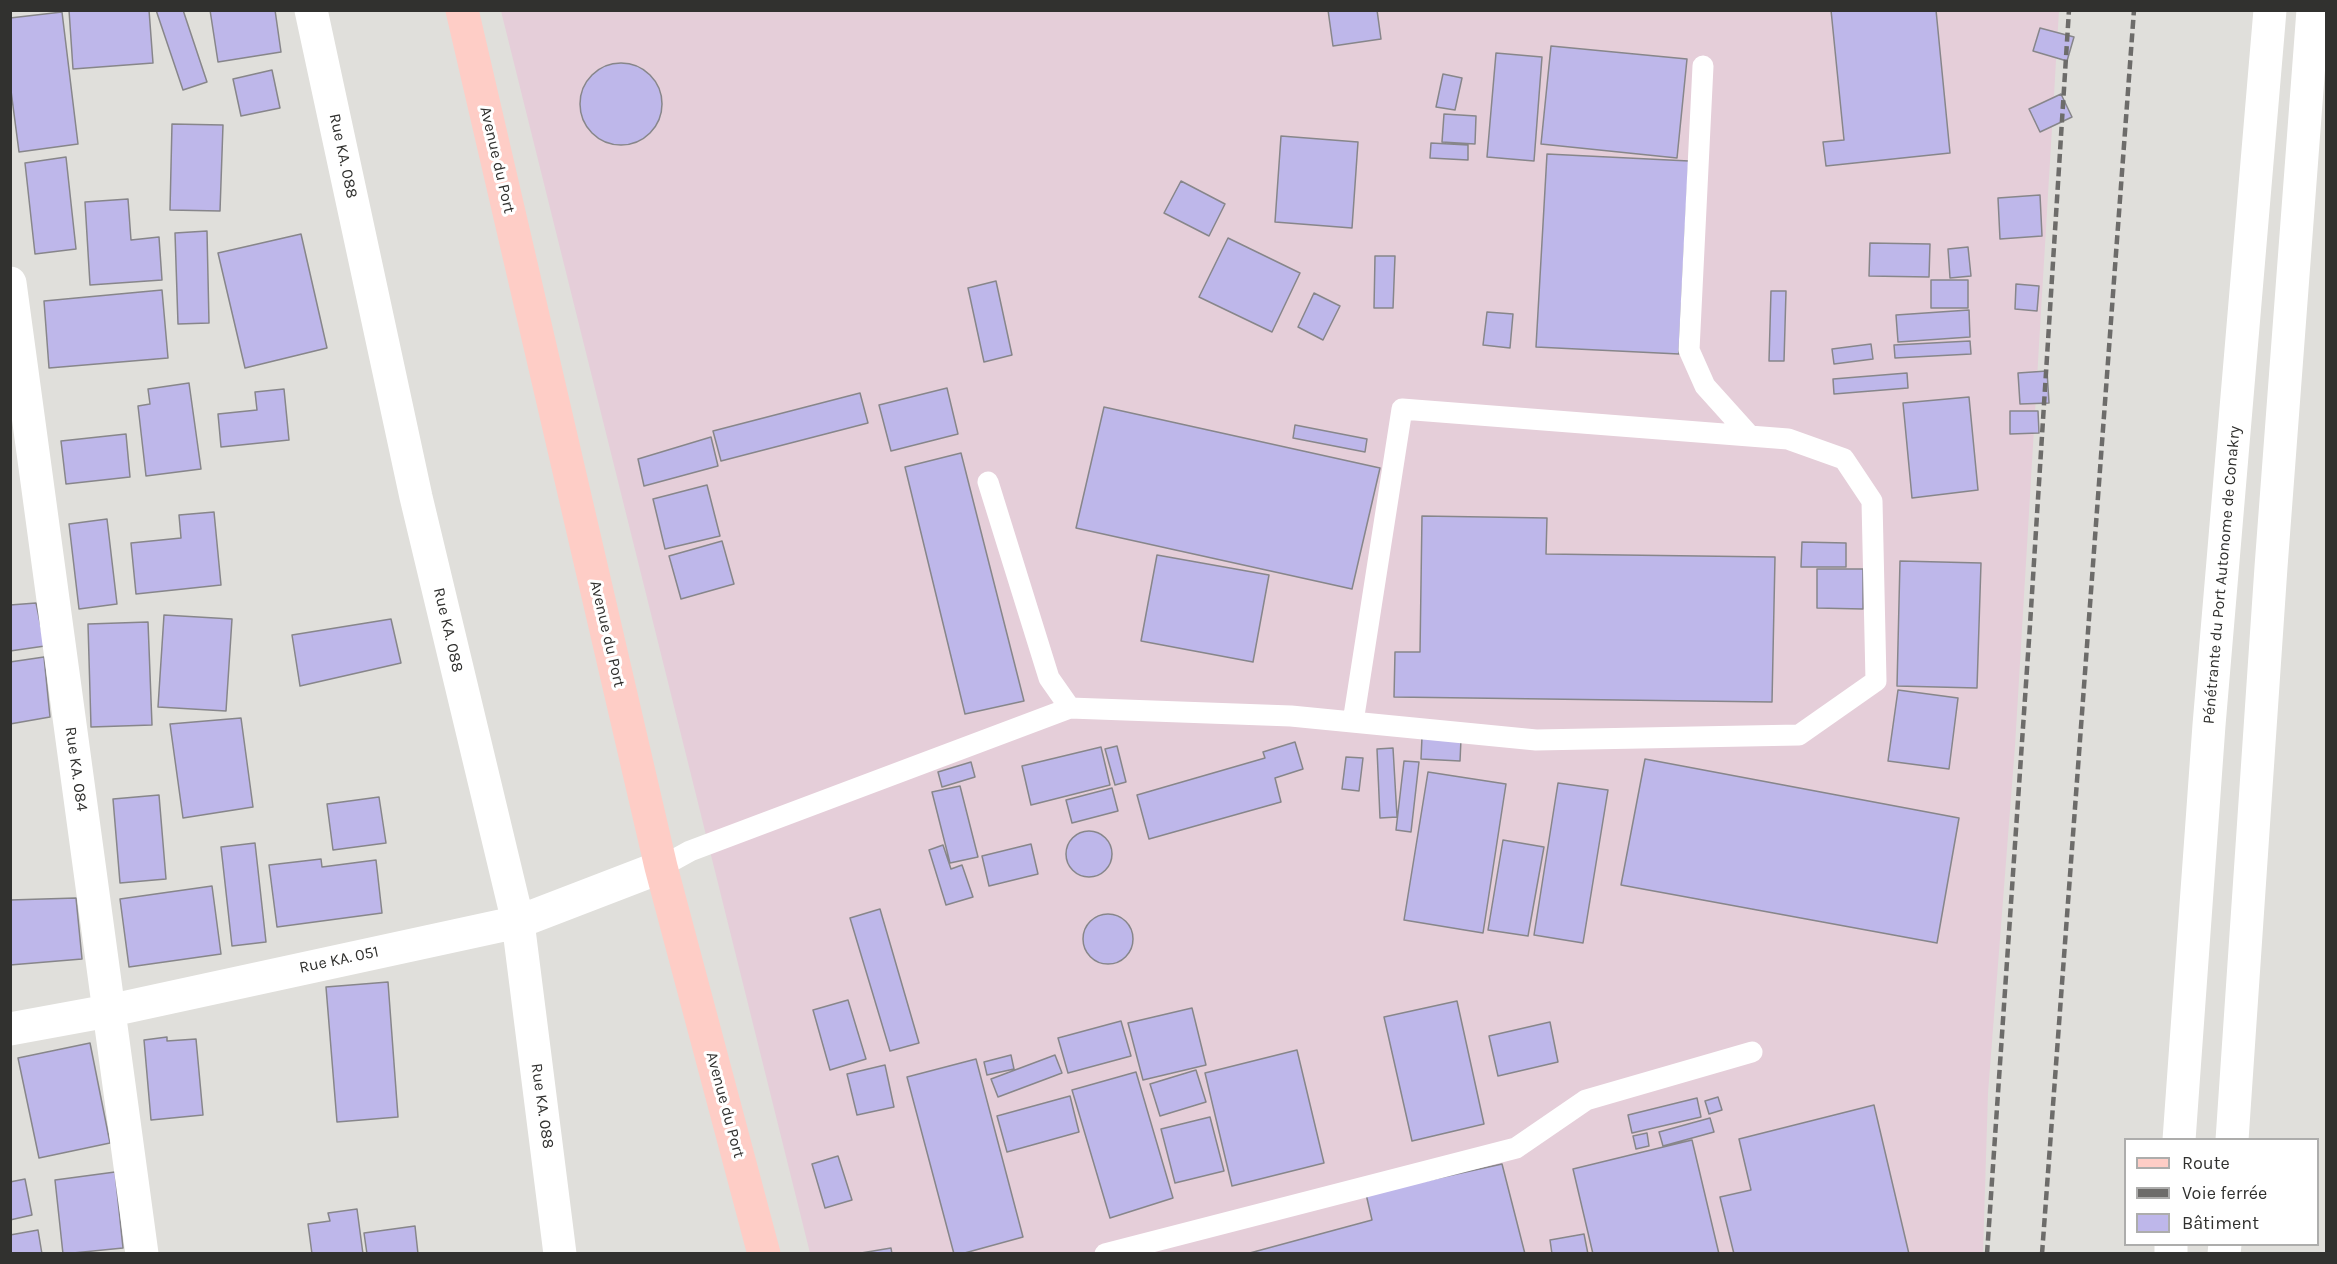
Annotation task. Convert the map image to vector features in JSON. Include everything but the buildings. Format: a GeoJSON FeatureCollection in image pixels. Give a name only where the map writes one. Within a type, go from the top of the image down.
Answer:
{"type":"FeatureCollection","features":[{"type":"Feature","properties":{"kind":"main road","name":"Avenue du Port"},"geometry":{"type":"LineString","coordinates":[[462,10],[661,867],[764,1254]]}},
{"type":"Feature","properties":{"kind":"street","name":"Rue KA. 088"},"geometry":{"type":"LineString","coordinates":[[311,10],[416,497],[518,921],[560,1254]]}},
{"type":"Feature","properties":{"kind":"street","name":"Pénétrante du Port Autonome de Conakry"},"geometry":{"type":"LineString","coordinates":[[2179,1138],[2210,713],[2270,10]]}},
{"type":"Feature","properties":{"kind":"street"},"geometry":{"type":"LineString","coordinates":[[2232,1138],[2271,567],[2313,10]]}},
{"type":"Feature","properties":{"kind":"street","name":"Rue KA. 084"},"geometry":{"type":"LineString","coordinates":[[10,284],[142,1254]]}},
{"type":"Feature","properties":{"kind":"street","name":"Rue KA. 051"},"geometry":{"type":"LineString","coordinates":[[10,1029],[108,1011],[518,921],[661,867]]}},
{"type":"Feature","properties":{"kind":"lane"},"geometry":{"type":"LineString","coordinates":[[1703,66],[1689,350],[1705,386],[1750,436]]}},
{"type":"Feature","properties":{"kind":"lane"},"geometry":{"type":"LineString","coordinates":[[661,867],[690,851],[1070,708],[1291,716],[1536,741],[1799,735],[1876,681],[1872,501],[1844,459],[1788,439],[1402,409],[1353,722]]}},
{"type":"Feature","properties":{"kind":"lane"},"geometry":{"type":"LineString","coordinates":[[988,482],[1049,678],[1070,708]]}},
{"type":"Feature","properties":{"kind":"lane"},"geometry":{"type":"LineString","coordinates":[[1105,1254],[1516,1148],[1586,1100],[1752,1052]]}},
{"type":"Feature","properties":{"kind":"shaded area"},"geometry":{"type":"Polygon","coordinates":[[[501,11],[2059,11],[2015,746],[1988,1093],[1983,1253],[810,1253],[501,11]]]}},
{"type":"Feature","properties":{"kind":"railway"},"geometry":{"type":"LineString","coordinates":[[1987,1254],[2069,10]]}},
{"type":"Feature","properties":{"kind":"railway"},"geometry":{"type":"LineString","coordinates":[[2042,1254],[2134,10]]}}]}
